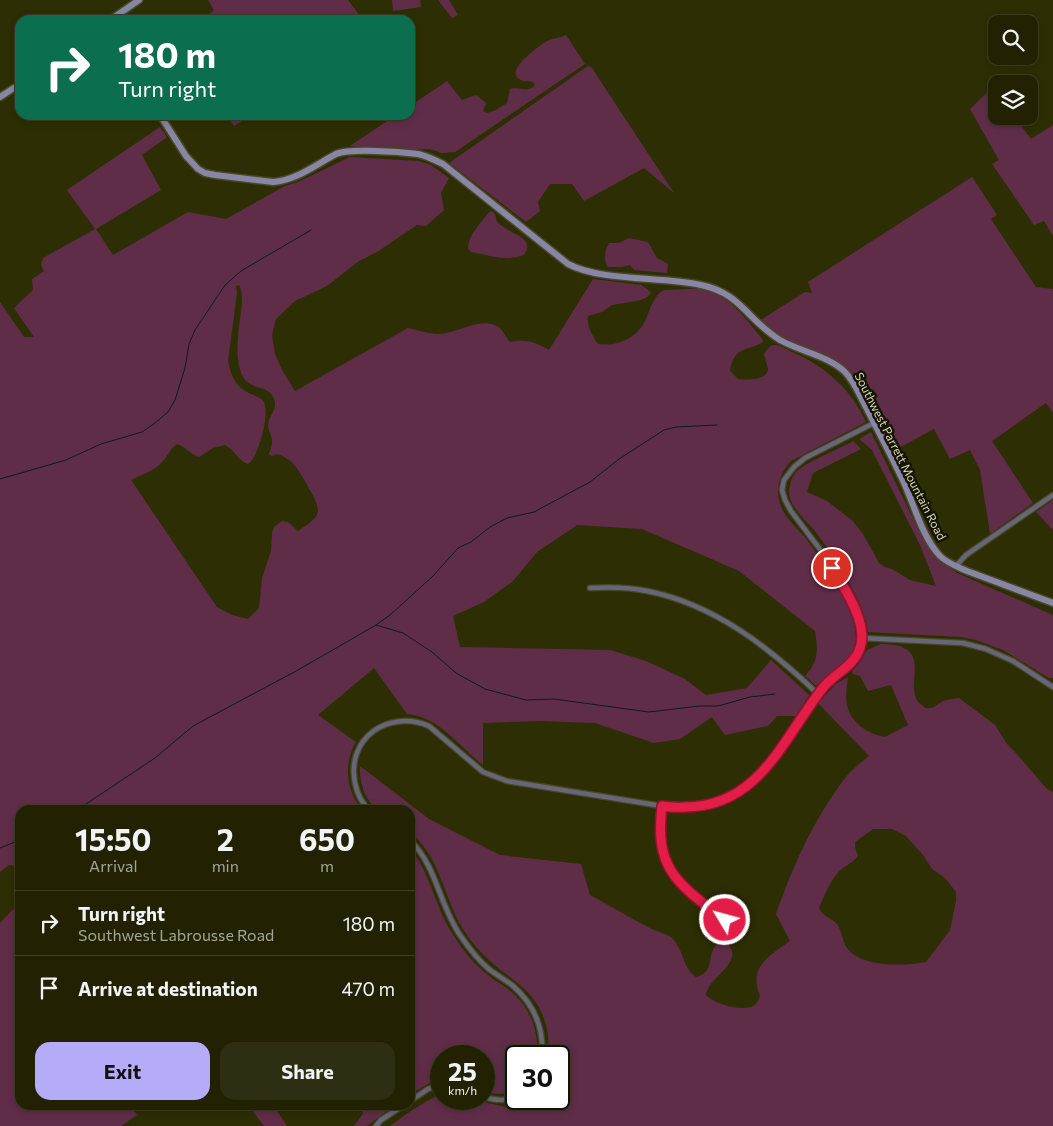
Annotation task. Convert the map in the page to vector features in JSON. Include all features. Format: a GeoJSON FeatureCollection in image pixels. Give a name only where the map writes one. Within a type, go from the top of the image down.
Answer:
{"type":"FeatureCollection","features":[{"type":"Feature","properties":{"kind":"street"},"geometry":{"type":"LineString","coordinates":[[117,15],[139,0]]}},
{"type":"Feature","properties":{"kind":"street"},"geometry":{"type":"LineString","coordinates":[[0,97],[15,87]]}},
{"type":"Feature","properties":{"kind":"street","name":"Southwest Parrett Mountain Road"},"geometry":{"type":"LineString","coordinates":[[163,120],[192,163],[205,173],[215,175],[273,182],[284,181],[307,172],[344,152],[418,154],[432,158],[443,164],[568,264],[580,270],[594,274],[701,284],[723,291],[738,302],[754,320],[781,340],[837,365],[846,372],[874,423],[932,545],[940,556],[956,566],[1053,603]]}},
{"type":"Feature","properties":{"kind":"street"},"geometry":{"type":"LineString","coordinates":[[366,805],[361,800],[353,773],[355,756],[362,743],[379,727],[392,722],[404,721],[418,722],[429,726],[483,772],[507,781],[685,808],[702,806],[733,795],[748,786],[769,765],[818,694],[851,663],[860,648],[862,638],[854,608],[840,580],[785,500],[782,490],[784,480],[788,473],[805,458],[874,423]]}},
{"type":"Feature","properties":{"kind":"street"},"geometry":{"type":"LineString","coordinates":[[956,566],[966,555],[1053,495]]}},
{"type":"Feature","properties":{"kind":"street"},"geometry":{"type":"LineString","coordinates":[[590,588],[647,590],[699,608],[726,622],[771,652],[818,694]]}},
{"type":"Feature","properties":{"kind":"street"},"geometry":{"type":"LineString","coordinates":[[862,638],[963,643],[986,649],[1013,661],[1053,687]]}},
{"type":"Feature","properties":{"kind":"street"},"geometry":{"type":"LineString","coordinates":[[662,806],[661,847],[675,879],[737,929]]}},
{"type":"Feature","properties":{"kind":"street"},"geometry":{"type":"LineString","coordinates":[[415,847],[430,867],[444,905],[460,936],[489,969],[519,992],[529,1004],[538,1019],[542,1032],[542,1045]]}},
{"type":"Feature","properties":{"kind":"street"},"geometry":{"type":"LineString","coordinates":[[415,1098],[430,1088]]}},
{"type":"Feature","properties":{"kind":"street"},"geometry":{"type":"LineString","coordinates":[[376,1126],[381,1120],[396,1110]]}},
{"type":"Feature","properties":{"kind":"shaded area"},"geometry":{"type":"Polygon","coordinates":[[[208,0],[348,0],[359,15],[208,15],[214,10],[208,0]]]}},
{"type":"Feature","properties":{"kind":"shaded area"},"geometry":{"type":"Polygon","coordinates":[[[392,0],[420,0],[421,7],[393,11],[392,0]]]}},
{"type":"Feature","properties":{"kind":"shaded area"},"geometry":{"type":"Polygon","coordinates":[[[438,0],[449,0],[458,15],[452,18],[438,0]]]}},
{"type":"Feature","properties":{"kind":"shaded area"},"geometry":{"type":"Polygon","coordinates":[[[566,35],[585,64],[455,152],[442,153],[430,149],[403,150],[350,146],[389,120],[415,120],[415,103],[447,81],[462,100],[476,95],[486,103],[483,111],[487,113],[496,110],[507,103],[510,89],[529,89],[535,85],[533,82],[522,81],[516,76],[516,71],[524,59],[547,41],[566,35]]]}},
{"type":"Feature","properties":{"kind":"shaded area"},"geometry":{"type":"Polygon","coordinates":[[[588,66],[592,68],[674,193],[644,168],[584,201],[572,184],[550,184],[538,202],[540,211],[526,222],[449,163],[588,66]]]}},
{"type":"Feature","properties":{"kind":"shaded area"},"geometry":{"type":"Polygon","coordinates":[[[988,92],[988,125],[1021,125],[1031,139],[1053,125],[1053,236],[1044,221],[1034,225],[992,164],[999,160],[970,109],[988,92]]]}},
{"type":"Feature","properties":{"kind":"shaded area"},"geometry":{"type":"Polygon","coordinates":[[[230,120],[244,120],[234,126],[230,120]]]}},
{"type":"Feature","properties":{"kind":"shaded area"},"geometry":{"type":"Polygon","coordinates":[[[160,127],[167,137],[142,155],[161,190],[96,229],[113,255],[188,212],[226,219],[285,186],[298,182],[350,157],[419,161],[431,165],[449,178],[441,193],[444,210],[426,226],[417,225],[377,252],[359,261],[327,286],[295,301],[276,319],[272,335],[275,354],[295,391],[408,328],[438,334],[452,332],[481,323],[488,323],[500,328],[510,342],[530,342],[549,350],[593,279],[641,285],[651,293],[641,300],[612,305],[602,312],[588,316],[590,331],[598,344],[612,344],[632,336],[642,326],[655,299],[664,290],[700,289],[710,291],[728,301],[763,340],[762,343],[741,351],[734,358],[730,371],[738,379],[755,379],[766,374],[768,367],[764,354],[773,345],[780,346],[815,364],[836,380],[853,399],[866,422],[791,461],[781,476],[778,486],[782,508],[823,563],[841,592],[848,608],[854,623],[856,637],[851,655],[842,665],[816,686],[805,676],[810,671],[815,660],[817,644],[815,631],[739,571],[642,529],[577,525],[537,552],[513,581],[484,602],[453,616],[460,647],[610,650],[646,661],[685,679],[706,695],[747,688],[771,660],[809,695],[796,716],[777,716],[768,726],[725,735],[712,717],[680,739],[654,743],[595,723],[539,721],[483,723],[483,765],[439,726],[419,716],[407,714],[374,668],[318,715],[356,742],[349,759],[348,777],[352,794],[359,805],[15,805],[15,866],[9,865],[0,872],[0,302],[24,337],[34,337],[14,308],[33,290],[32,279],[44,271],[41,265],[43,258],[95,229],[67,190],[160,127]],[[239,285],[236,286],[237,293],[228,361],[232,376],[237,384],[262,400],[265,406],[266,414],[263,433],[252,460],[248,464],[245,463],[225,445],[213,448],[199,457],[177,444],[159,465],[131,480],[217,607],[232,615],[248,619],[259,608],[262,578],[271,551],[274,527],[282,521],[288,522],[298,531],[313,520],[317,515],[318,508],[302,476],[290,460],[277,454],[272,456],[269,454],[272,441],[268,425],[275,406],[273,396],[264,389],[248,382],[243,377],[238,361],[237,346],[242,296],[239,285]]]}},
{"type":"Feature","properties":{"kind":"shaded area"},"geometry":{"type":"Polygon","coordinates":[[[972,177],[997,215],[991,219],[1036,287],[1053,289],[1053,413],[1046,403],[992,441],[1033,503],[990,534],[980,470],[970,450],[950,459],[934,429],[893,451],[857,386],[832,360],[784,338],[759,321],[805,292],[812,293],[808,282],[972,177]]]}},
{"type":"Feature","properties":{"kind":"shaded area"},"geometry":{"type":"Polygon","coordinates":[[[492,211],[497,222],[524,240],[527,250],[524,255],[510,258],[497,257],[471,252],[468,249],[473,234],[489,212],[492,211]]]}},
{"type":"Feature","properties":{"kind":"shaded area"},"geometry":{"type":"Polygon","coordinates":[[[629,238],[648,242],[657,258],[668,264],[667,273],[634,270],[630,265],[608,267],[605,255],[609,243],[619,243],[629,238]]]}},
{"type":"Feature","properties":{"kind":"shaded area"},"geometry":{"type":"Polygon","coordinates":[[[871,432],[923,539],[937,559],[957,573],[1053,615],[1053,678],[1049,678],[1003,650],[976,640],[961,637],[868,632],[866,620],[855,593],[815,531],[793,505],[789,490],[794,475],[801,468],[853,441],[861,449],[813,473],[807,492],[827,501],[853,521],[863,534],[879,563],[910,580],[936,586],[920,545],[872,450],[859,439],[871,432]]]}},
{"type":"Feature","properties":{"kind":"shaded area"},"geometry":{"type":"Polygon","coordinates":[[[1053,500],[1053,530],[1036,512],[1053,500]]]}},
{"type":"Feature","properties":{"kind":"shaded area"},"geometry":{"type":"Polygon","coordinates":[[[881,644],[899,646],[909,651],[914,659],[914,690],[916,699],[923,706],[931,708],[949,699],[959,698],[995,725],[1007,744],[1047,789],[1053,792],[1053,1126],[390,1126],[430,1099],[430,1110],[495,1110],[495,1105],[505,1107],[505,1110],[570,1110],[570,1045],[549,1045],[545,1023],[533,998],[486,957],[463,930],[433,861],[415,836],[415,808],[429,819],[500,855],[581,864],[590,895],[672,938],[691,973],[696,977],[707,970],[713,950],[723,940],[730,947],[732,954],[730,961],[708,988],[706,995],[728,1006],[748,1008],[756,1004],[760,996],[757,977],[763,963],[790,941],[776,914],[805,843],[824,809],[848,774],[869,756],[818,703],[836,684],[848,677],[847,705],[852,717],[861,727],[885,737],[908,725],[891,685],[868,691],[860,676],[853,674],[852,671],[867,650],[881,644]],[[873,829],[855,842],[858,856],[839,871],[827,890],[819,908],[822,913],[838,926],[847,948],[854,955],[862,959],[884,964],[896,965],[926,962],[950,930],[956,892],[945,878],[932,869],[923,855],[906,836],[892,829],[873,829]]]}},
{"type":"Feature","properties":{"kind":"shaded area"},"geometry":{"type":"Polygon","coordinates":[[[360,766],[411,805],[373,805],[364,792],[360,766]]]}},
{"type":"Feature","properties":{"kind":"shaded area"},"geometry":{"type":"Polygon","coordinates":[[[415,855],[442,914],[461,947],[484,972],[520,1000],[533,1022],[537,1039],[537,1045],[505,1045],[505,1093],[495,1093],[495,1045],[430,1045],[430,1083],[415,1092],[415,855]]]}},
{"type":"Feature","properties":{"kind":"shaded area"},"geometry":{"type":"Polygon","coordinates":[[[15,907],[15,1110],[134,1110],[137,1115],[121,1126],[0,1126],[0,923],[15,907]]]}},
{"type":"Feature","properties":{"kind":"shaded area"},"geometry":{"type":"Polygon","coordinates":[[[252,1110],[276,1110],[287,1126],[264,1126],[252,1110]]]}},
{"type":"Feature","properties":{"kind":"shaded area"},"geometry":{"type":"Polygon","coordinates":[[[363,1110],[388,1110],[367,1126],[354,1126],[362,1115],[363,1110]]]}},
{"type":"Feature","properties":{"kind":"waterway"},"geometry":{"type":"LineString","coordinates":[[0,479],[66,460],[101,444],[142,432],[155,423],[168,412],[175,400],[185,368],[189,344],[195,330],[225,285],[241,271],[311,230]]}},
{"type":"Feature","properties":{"kind":"waterway"},"geometry":{"type":"LineString","coordinates":[[84,805],[155,758],[193,726],[298,670],[376,625],[390,615],[433,576],[458,548],[471,542],[490,527],[507,518],[534,512],[590,482],[619,459],[664,430],[676,427],[717,425]]}},
{"type":"Feature","properties":{"kind":"waterway"},"geometry":{"type":"LineString","coordinates":[[376,625],[403,633],[432,652],[456,673],[485,689],[526,700],[554,699],[649,712],[699,706],[718,706],[750,697],[775,694]]}},
{"type":"Feature","properties":{"kind":"waterway"},"geometry":{"type":"LineString","coordinates":[[0,848],[15,842]]}},
{"type":"Feature","properties":{"kind":"route"},"geometry":{"type":"LineString","coordinates":[[725,920],[675,879],[664,858],[661,847],[660,818],[662,806],[685,808],[702,806],[733,795],[748,786],[769,765],[824,686],[851,663],[860,648],[861,629],[854,608],[832,568]]}}]}
